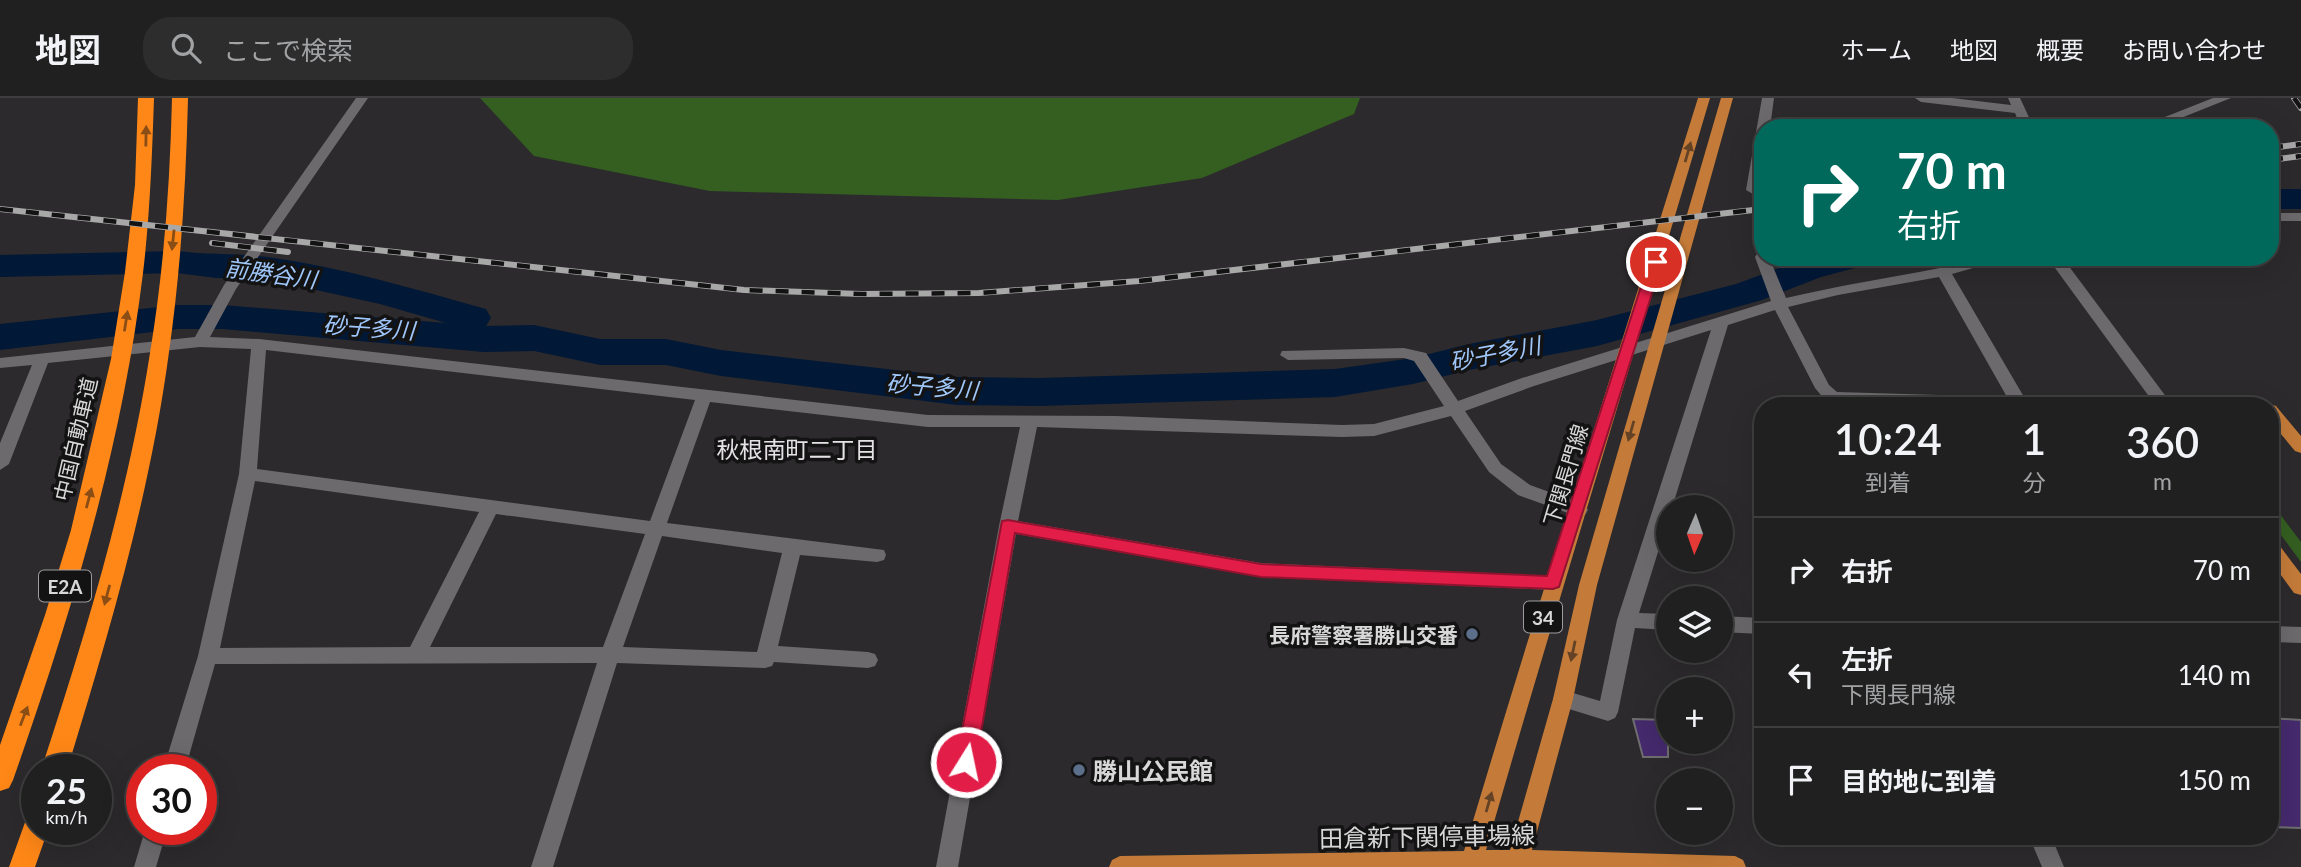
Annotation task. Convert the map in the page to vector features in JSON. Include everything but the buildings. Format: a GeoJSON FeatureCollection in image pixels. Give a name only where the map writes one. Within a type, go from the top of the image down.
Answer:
{"type":"FeatureCollection","features":[{"type":"Feature","properties":{"kind":"highway","name":"中国自動車道"},"geometry":{"type":"LineString","coordinates":[[0,780],[36,683],[101,455],[130,292],[144,175],[146,98]]}},
{"type":"Feature","properties":{"kind":"highway","name":"E2A"},"geometry":{"type":"LineString","coordinates":[[59,754],[86,673],[128,519],[154,385],[166,311],[179,172],[180,98]]}},
{"type":"Feature","properties":{"kind":"highway"},"geometry":{"type":"LineString","coordinates":[[22,867],[29,845]]}},
{"type":"Feature","properties":{"kind":"main road","name":"下関長門線"},"geometry":{"type":"LineString","coordinates":[[1471,864],[1553,583],[1578,510],[1704,98]]}},
{"type":"Feature","properties":{"kind":"main road","name":"34"},"geometry":{"type":"LineString","coordinates":[[1517,864],[1563,699],[1588,585],[1727,98]]}},
{"type":"Feature","properties":{"kind":"main road"},"geometry":{"type":"LineString","coordinates":[[2279,421],[2301,447]]}},
{"type":"Feature","properties":{"kind":"main road"},"geometry":{"type":"LineString","coordinates":[[2279,559],[2301,588]]}},
{"type":"Feature","properties":{"kind":"main road","name":"田倉新下関停車場線"},"geometry":{"type":"LineString","coordinates":[[1120,867],[1471,864],[1734,867]]}},
{"type":"Feature","properties":{"kind":"street"},"geometry":{"type":"LineString","coordinates":[[202,337],[236,278],[362,98]]}},
{"type":"Feature","properties":{"kind":"street"},"geometry":{"type":"LineString","coordinates":[[1765,119],[1768,98]]}},
{"type":"Feature","properties":{"kind":"street"},"geometry":{"type":"LineString","coordinates":[[1921,98],[2016,104]]}},
{"type":"Feature","properties":{"kind":"street"},"geometry":{"type":"LineString","coordinates":[[2168,119],[2225,98]]}},
{"type":"Feature","properties":{"kind":"street"},"geometry":{"type":"LineString","coordinates":[[2279,217],[2301,217]]}},
{"type":"Feature","properties":{"kind":"street"},"geometry":{"type":"LineString","coordinates":[[1766,266],[1778,300],[1823,388],[1832,397]]}},
{"type":"Feature","properties":{"kind":"street"},"geometry":{"type":"LineString","coordinates":[[0,363],[202,337],[928,421],[1374,430],[1454,409],[1778,300],[1964,266]]}},
{"type":"Feature","properties":{"kind":"street"},"geometry":{"type":"LineString","coordinates":[[2061,266],[2158,397]]}},
{"type":"Feature","properties":{"kind":"street"},"geometry":{"type":"LineString","coordinates":[[1943,272],[2016,397]]}},
{"type":"Feature","properties":{"kind":"street"},"geometry":{"type":"LineString","coordinates":[[1563,699],[1608,712],[1627,620],[1722,320]]}},
{"type":"Feature","properties":{"kind":"street"},"geometry":{"type":"LineString","coordinates":[[179,754],[208,656],[248,474],[259,344]]}},
{"type":"Feature","properties":{"kind":"street"},"geometry":{"type":"LineString","coordinates":[[1288,355],[1404,353],[1420,356],[1495,468],[1524,490],[1578,510]]}},
{"type":"Feature","properties":{"kind":"street"},"geometry":{"type":"LineString","coordinates":[[0,464],[43,357]]}},
{"type":"Feature","properties":{"kind":"street"},"geometry":{"type":"LineString","coordinates":[[542,867],[610,655],[705,394]]}},
{"type":"Feature","properties":{"kind":"street"},"geometry":{"type":"LineString","coordinates":[[947,867],[1008,526],[1030,421]]}},
{"type":"Feature","properties":{"kind":"street"},"geometry":{"type":"LineString","coordinates":[[248,474],[656,530],[877,555]]}},
{"type":"Feature","properties":{"kind":"street"},"geometry":{"type":"LineString","coordinates":[[416,656],[489,507]]}},
{"type":"Feature","properties":{"kind":"street"},"geometry":{"type":"LineString","coordinates":[[1008,526],[1261,570],[1553,583]]}},
{"type":"Feature","properties":{"kind":"street"},"geometry":{"type":"LineString","coordinates":[[208,656],[610,655],[765,660],[793,547]]}},
{"type":"Feature","properties":{"kind":"street"},"geometry":{"type":"LineString","coordinates":[[1627,620],[1656,621]]}},
{"type":"Feature","properties":{"kind":"street"},"geometry":{"type":"LineString","coordinates":[[1733,625],[1754,626]]}},
{"type":"Feature","properties":{"kind":"street"},"geometry":{"type":"LineString","coordinates":[[2279,634],[2301,635]]}},
{"type":"Feature","properties":{"kind":"street"},"geometry":{"type":"LineString","coordinates":[[767,653],[869,660]]}},
{"type":"Feature","properties":{"kind":"street"},"geometry":{"type":"LineString","coordinates":[[145,867],[152,845]]}},
{"type":"Feature","properties":{"kind":"street"},"geometry":{"type":"LineString","coordinates":[[2044,845],[2053,867]]}},
{"type":"Feature","properties":{"kind":"green space"},"geometry":{"type":"Polygon","coordinates":[[[480,98],[1360,98],[1354,114],[1202,178],[1058,200],[710,191],[534,156],[480,98]]]}},
{"type":"Feature","properties":{"kind":"green space"},"geometry":{"type":"Polygon","coordinates":[[[2279,513],[2301,542],[2301,562],[2279,532],[2279,513]]]}},
{"type":"Feature","properties":{"kind":"waterway","name":"砂子多川"},"geometry":{"type":"LineString","coordinates":[[2279,199],[2301,199]]}},
{"type":"Feature","properties":{"kind":"waterway","name":"前勝谷川"},"geometry":{"type":"LineString","coordinates":[[0,266],[177,262],[216,267],[266,268],[386,293],[472,318]]}},
{"type":"Feature","properties":{"kind":"waterway","name":"砂子多川"},"geometry":{"type":"LineString","coordinates":[[0,337],[178,317],[222,317],[484,339],[534,338],[600,352],[666,352],[721,363],[957,391],[1040,392],[1335,383],[1413,371],[1469,357],[1597,333],[1749,292],[1819,266]]}},
{"type":"Feature","properties":{"kind":"railway"},"geometry":{"type":"LineString","coordinates":[[2294,98],[2301,108]]}},
{"type":"Feature","properties":{"kind":"railway"},"geometry":{"type":"LineString","coordinates":[[2279,147],[2301,144]]}},
{"type":"Feature","properties":{"kind":"railway"},"geometry":{"type":"LineString","coordinates":[[2279,159],[2301,156]]}},
{"type":"Feature","properties":{"kind":"railway"},"geometry":{"type":"LineString","coordinates":[[0,209],[744,290],[861,294],[979,293],[1139,281],[1754,210]]}},
{"type":"Feature","properties":{"kind":"railway"},"geometry":{"type":"LineString","coordinates":[[212,243],[288,252]]}},
{"type":"Feature","properties":{"kind":"place","name":"長府警察署勝山交番"},"geometry":{"type":"Point","coordinates":[1472,634]}},
{"type":"Feature","properties":{"kind":"place","name":"勝山公民館"},"geometry":{"type":"Point","coordinates":[1079,770]}},
{"type":"Feature","properties":{"kind":"district","name":"秋根南町二丁目"},"geometry":{"type":"Point","coordinates":[797,449]}},
{"type":"Feature","properties":{"kind":"route"},"geometry":{"type":"LineString","coordinates":[[966,762],[1008,526],[1261,570],[1553,583],[1656,262]]}}]}
